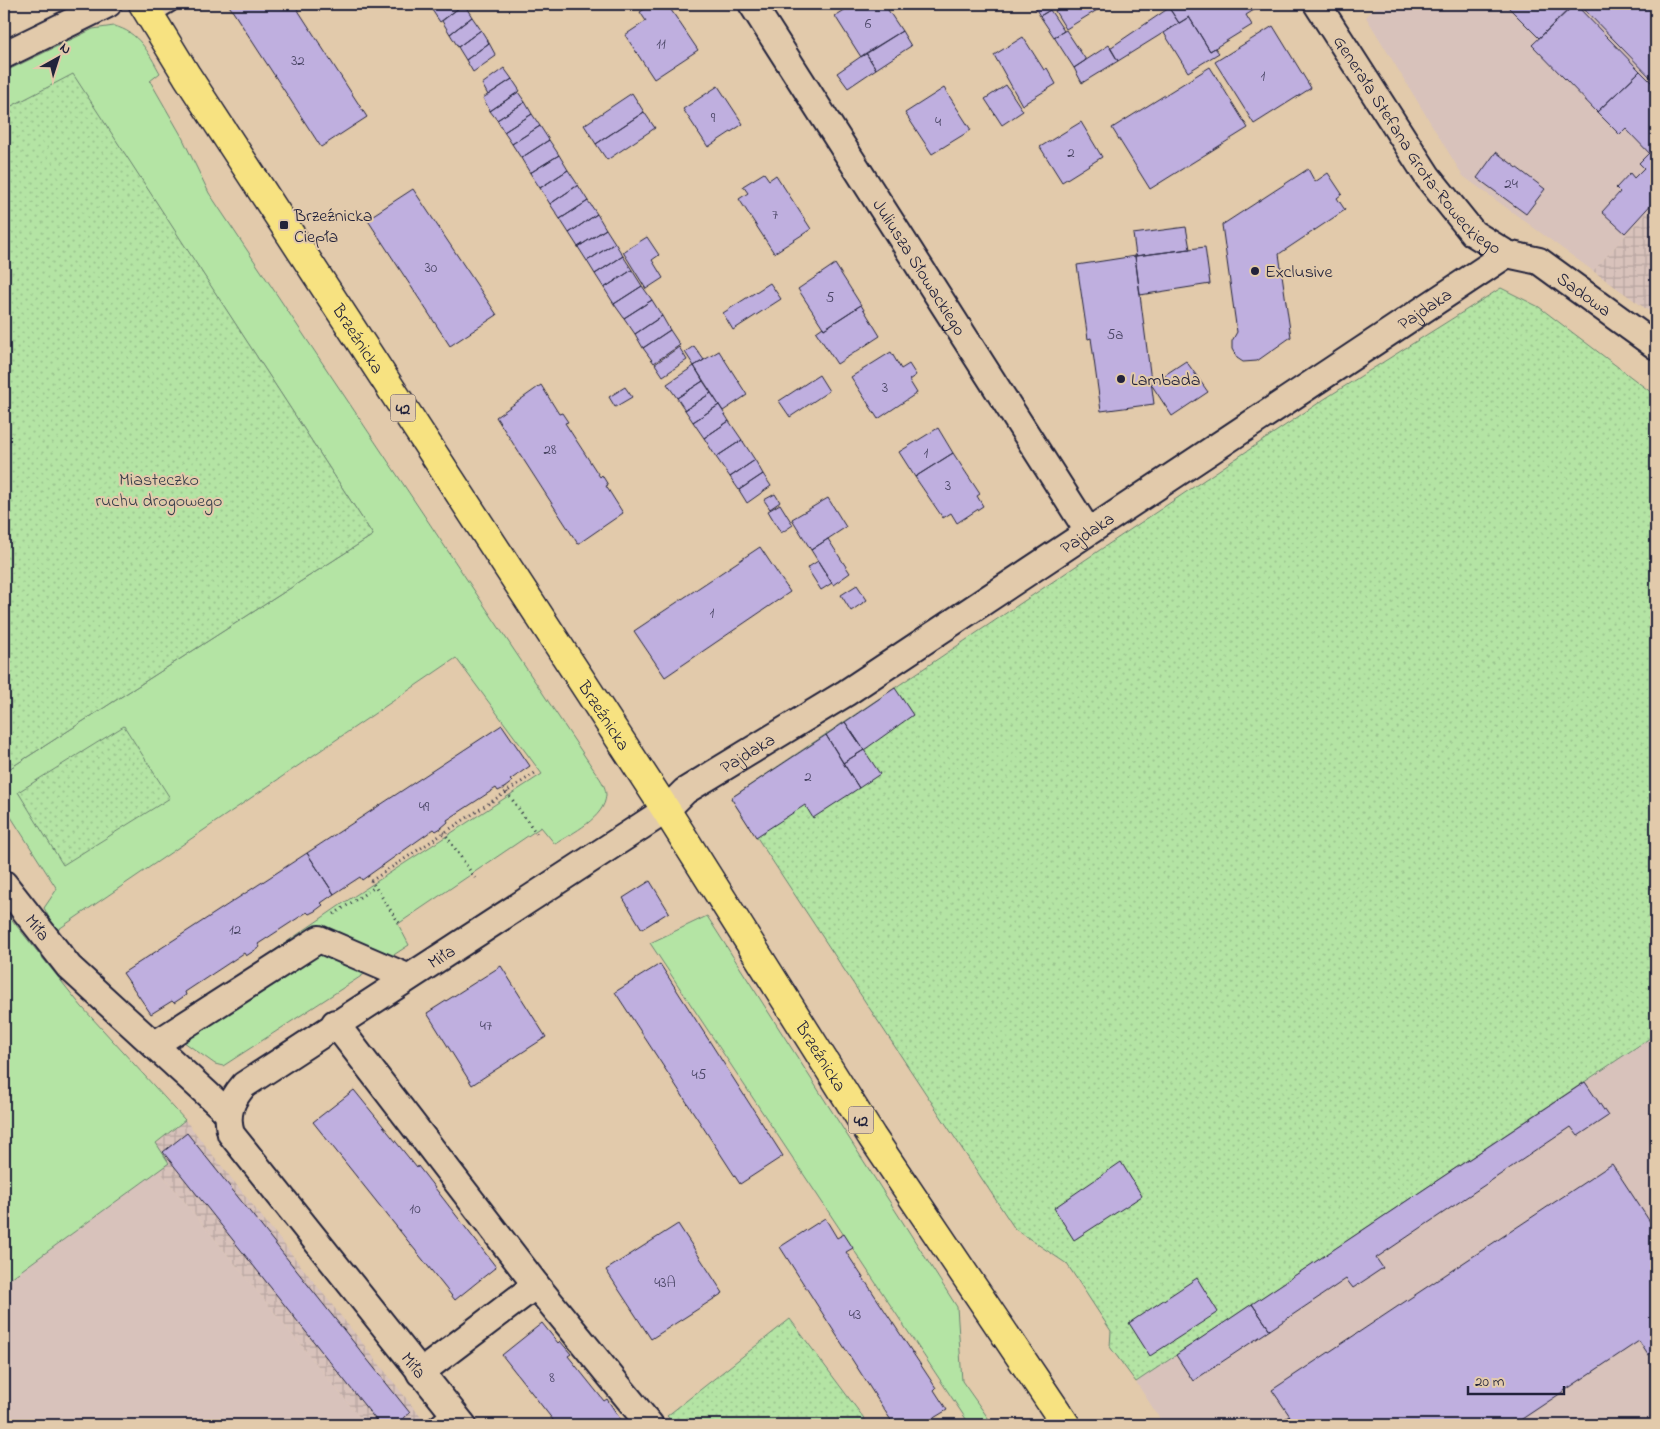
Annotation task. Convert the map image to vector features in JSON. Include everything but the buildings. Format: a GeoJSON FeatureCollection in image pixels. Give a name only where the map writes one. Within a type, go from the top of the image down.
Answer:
{"type":"FeatureCollection","features":[{"type":"Feature","properties":{"kind":"main road","name":"Brzeźnicka"},"geometry":{"type":"LineString","coordinates":[[155,8],[187,76],[666,810],[872,1136],[1066,1425]]}},
{"type":"Feature","properties":{"kind":"street"},"geometry":{"type":"LineString","coordinates":[[4,55],[108,4]]}},
{"type":"Feature","properties":{"kind":"street","name":"Juliusza Słowackiego"},"geometry":{"type":"LineString","coordinates":[[752,4],[1088,531]]}},
{"type":"Feature","properties":{"kind":"street","name":"Generała Stefana Grota-Roweckiego"},"geometry":{"type":"LineString","coordinates":[[1323,6],[1428,177],[1473,233],[1507,254]]}},
{"type":"Feature","properties":{"kind":"street","name":"Pajdaka"},"geometry":{"type":"LineString","coordinates":[[666,810],[685,792],[846,693],[1507,254]]}},
{"type":"Feature","properties":{"kind":"street","name":"Sadowa"},"geometry":{"type":"LineString","coordinates":[[1507,254],[1539,261],[1656,346]]}},
{"type":"Feature","properties":{"kind":"street","name":"Miła"},"geometry":{"type":"LineString","coordinates":[[450,1421],[420,1373],[231,1134],[228,1113],[235,1096],[244,1085],[335,1023],[666,810]]}},
{"type":"Feature","properties":{"kind":"street","name":"Miła"},"geometry":{"type":"LineString","coordinates":[[4,884],[69,967],[228,1113]]}},
{"type":"Feature","properties":{"kind":"street"},"geometry":{"type":"LineString","coordinates":[[154,1045],[319,939],[407,977]]}},
{"type":"Feature","properties":{"kind":"street"},"geometry":{"type":"LineString","coordinates":[[335,1023],[536,1285],[650,1425]]}},
{"type":"Feature","properties":{"kind":"street"},"geometry":{"type":"LineString","coordinates":[[420,1373],[536,1285]]}},
{"type":"Feature","properties":{"kind":"path"},"geometry":{"type":"LineString","coordinates":[[372,881],[538,771]]}},
{"type":"Feature","properties":{"kind":"path"},"geometry":{"type":"LineString","coordinates":[[504,788],[538,836]]}},
{"type":"Feature","properties":{"kind":"path"},"geometry":{"type":"LineString","coordinates":[[441,828],[475,878]]}},
{"type":"Feature","properties":{"kind":"path"},"geometry":{"type":"LineString","coordinates":[[368,876],[401,926]]}},
{"type":"Feature","properties":{"kind":"shaded area"},"geometry":{"type":"Polygon","coordinates":[[[1379,4],[1656,4],[1656,202],[1593,271],[1463,176],[1366,17],[1379,4]]]}},
{"type":"Feature","properties":{"kind":"shaded area"},"geometry":{"type":"Polygon","coordinates":[[[1656,202],[1656,316],[1593,271],[1656,202]]]}},
{"type":"Feature","properties":{"kind":"shaded area"},"geometry":{"type":"Polygon","coordinates":[[[1656,1034],[1656,1425],[1164,1425],[1136,1382],[1656,1034]]]}},
{"type":"Feature","properties":{"kind":"shaded area"},"geometry":{"type":"Polygon","coordinates":[[[185,1120],[427,1425],[366,1425],[159,1170],[168,1163],[156,1144],[185,1120]]]}},
{"type":"Feature","properties":{"kind":"shaded area"},"geometry":{"type":"Polygon","coordinates":[[[159,1170],[366,1425],[4,1425],[4,1283],[159,1170]]]}},
{"type":"Feature","properties":{"kind":"green space"},"geometry":{"type":"Polygon","coordinates":[[[114,26],[130,33],[147,50],[160,73],[150,81],[181,135],[209,193],[604,785],[606,792],[600,811],[578,830],[555,844],[541,827],[398,924],[409,945],[223,1066],[215,1064],[163,1027],[342,904],[542,774],[456,658],[56,931],[44,908],[57,889],[4,806],[4,772],[373,535],[73,75],[4,110],[4,72],[93,29],[114,26]]]}},
{"type":"Feature","properties":{"kind":"green space","name":"Miasteczko ruchu drogowego"},"geometry":{"type":"Polygon","coordinates":[[[73,74],[373,535],[4,772],[4,110],[73,74]]]}},
{"type":"Feature","properties":{"kind":"green space"},"geometry":{"type":"Polygon","coordinates":[[[1501,288],[1539,307],[1656,396],[1656,1034],[1136,1382],[1110,1347],[1111,1331],[1067,1264],[1015,1229],[731,798],[1326,398],[1501,288]]]}},
{"type":"Feature","properties":{"kind":"green space"},"geometry":{"type":"Polygon","coordinates":[[[124,726],[170,798],[63,865],[18,792],[124,726]]]}},
{"type":"Feature","properties":{"kind":"green space"},"geometry":{"type":"Polygon","coordinates":[[[4,910],[82,1007],[185,1120],[156,1143],[169,1163],[4,1283],[4,910]]]}},
{"type":"Feature","properties":{"kind":"green space"},"geometry":{"type":"Polygon","coordinates":[[[707,916],[957,1307],[962,1381],[993,1425],[970,1425],[650,943],[707,916]]]}},
{"type":"Feature","properties":{"kind":"green space"},"geometry":{"type":"Polygon","coordinates":[[[790,1319],[869,1425],[675,1425],[667,1416],[790,1319]]]}},
{"type":"Feature","properties":{"kind":"place","name":"Brzeźnicka Ciepła"},"geometry":{"type":"Point","coordinates":[284,225]}},
{"type":"Feature","properties":{"kind":"place","name":"Exclusive"},"geometry":{"type":"Point","coordinates":[1255,271]}},
{"type":"Feature","properties":{"kind":"place","name":"Lambada"},"geometry":{"type":"Point","coordinates":[1121,379]}}]}
